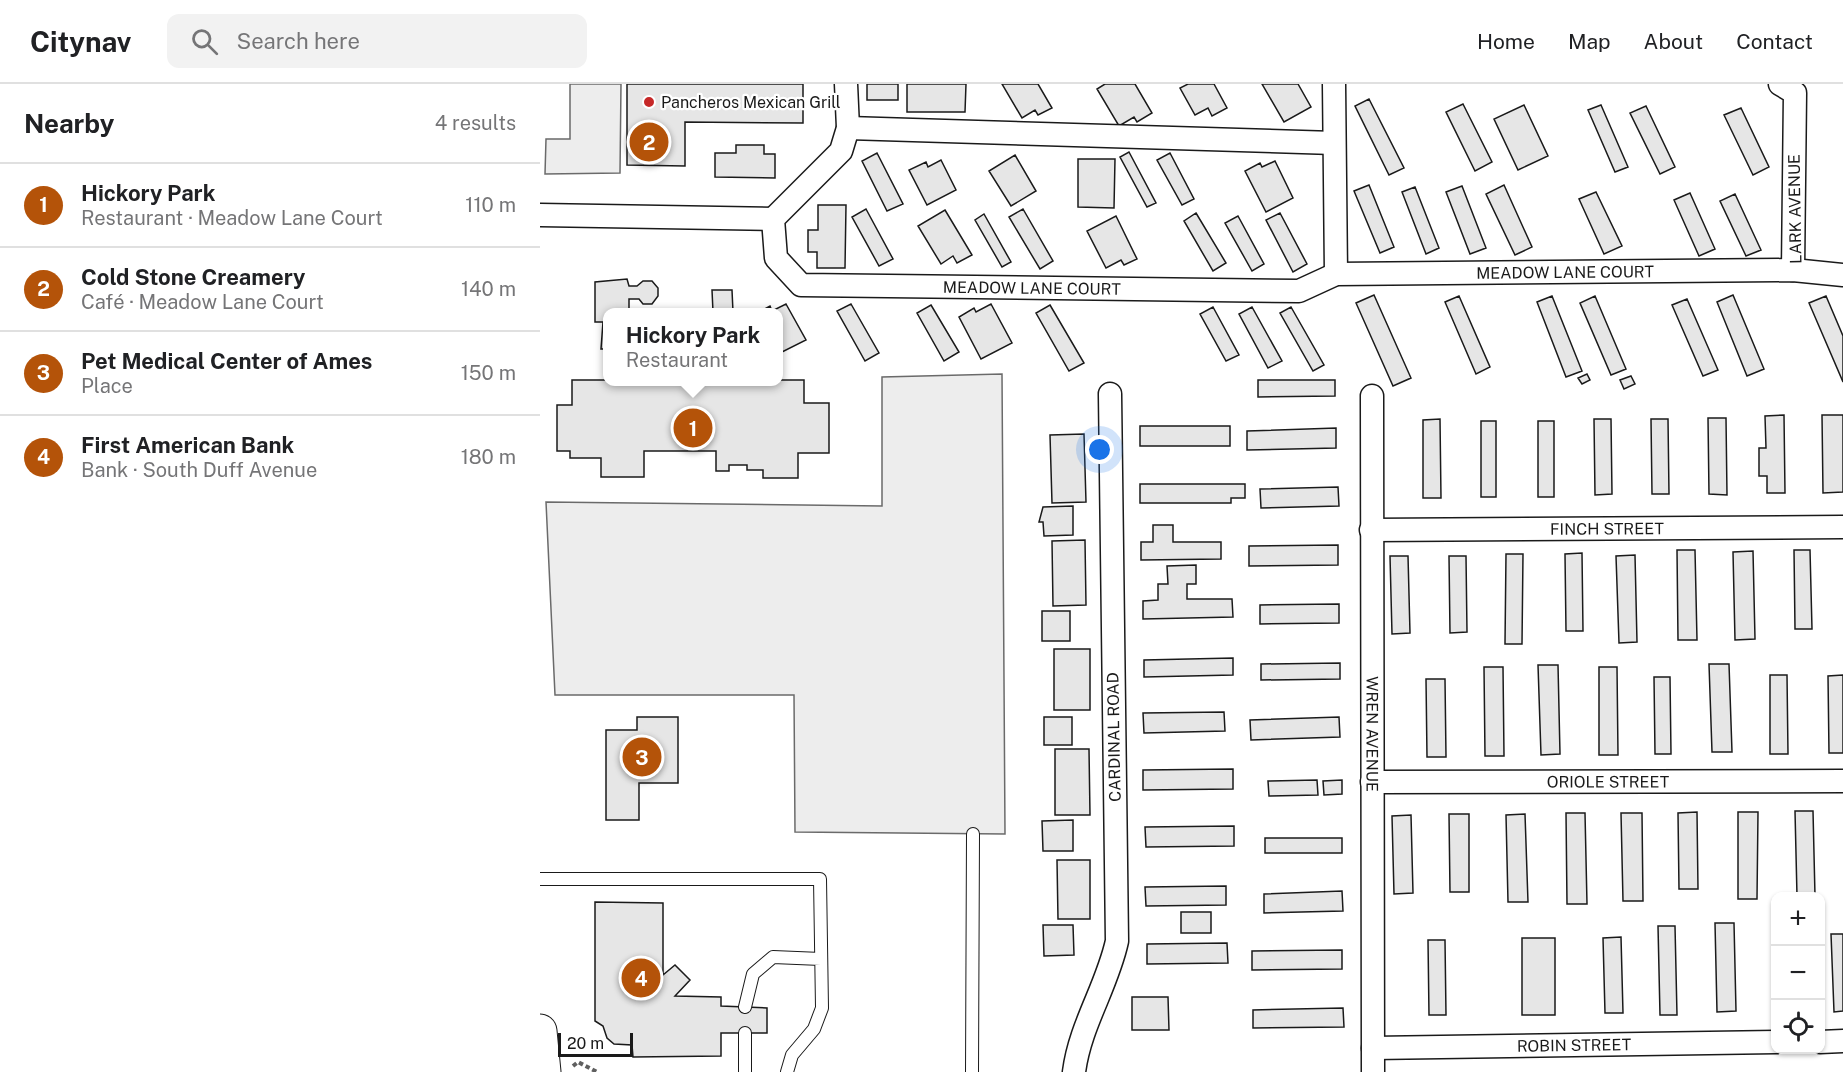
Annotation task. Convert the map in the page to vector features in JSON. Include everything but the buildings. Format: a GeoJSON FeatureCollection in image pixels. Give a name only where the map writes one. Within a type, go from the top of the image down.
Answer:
{"type":"FeatureCollection","features":[{"type":"Feature","properties":{"kind":"main road"},"geometry":{"type":"LineString","coordinates":[[540,1031],[558,1070]]}},
{"type":"Feature","properties":{"kind":"street"},"geometry":{"type":"LineString","coordinates":[[540,215],[774,219],[842,151],[848,128],[846,84]]}},
{"type":"Feature","properties":{"kind":"street"},"geometry":{"type":"LineString","coordinates":[[1334,84],[1336,274]]}},
{"type":"Feature","properties":{"kind":"street","name":"LARK AVENUE"},"geometry":{"type":"LineString","coordinates":[[1780,84],[1795,93],[1793,270],[1843,275]]}},
{"type":"Feature","properties":{"kind":"street"},"geometry":{"type":"LineString","coordinates":[[848,128],[1334,143]]}},
{"type":"Feature","properties":{"kind":"street","name":"MEADOW LANE COURT"},"geometry":{"type":"LineString","coordinates":[[774,219],[776,258],[801,285],[1299,291],[1336,274],[1793,270]]}},
{"type":"Feature","properties":{"kind":"street","name":"CARDINAL ROAD"},"geometry":{"type":"LineString","coordinates":[[1074,1072],[1077,1049],[1093,1007],[1111,970],[1117,941],[1110,394]]}},
{"type":"Feature","properties":{"kind":"street","name":"WREN AVENUE"},"geometry":{"type":"LineString","coordinates":[[1372,396],[1373,1072]]}},
{"type":"Feature","properties":{"kind":"street","name":"FINCH STREET"},"geometry":{"type":"LineString","coordinates":[[1371,530],[1843,527]]}},
{"type":"Feature","properties":{"kind":"street","name":"ORIOLE STREET"},"geometry":{"type":"LineString","coordinates":[[1372,782],[1843,781]]}},
{"type":"Feature","properties":{"kind":"street"},"geometry":{"type":"LineString","coordinates":[[1825,1042],[1843,1041]]}},
{"type":"Feature","properties":{"kind":"street","name":"ROBIN STREET"},"geometry":{"type":"LineString","coordinates":[[1373,1048],[1771,1042]]}},
{"type":"Feature","properties":{"kind":"lane"},"geometry":{"type":"LineString","coordinates":[[972,1072],[973,834]]}},
{"type":"Feature","properties":{"kind":"lane"},"geometry":{"type":"LineString","coordinates":[[540,879],[820,879],[822,1008],[814,1029],[792,1055],[787,1072]]}},
{"type":"Feature","properties":{"kind":"lane"},"geometry":{"type":"LineString","coordinates":[[745,1007],[753,974],[772,957],[821,959]]}},
{"type":"Feature","properties":{"kind":"lane"},"geometry":{"type":"LineString","coordinates":[[745,1034],[746,1072]]}},
{"type":"Feature","properties":{"kind":"path"},"geometry":{"type":"LineString","coordinates":[[558,1070],[578,1062],[597,1072]]}},
{"type":"Feature","properties":{"kind":"shaded area"},"geometry":{"type":"Polygon","coordinates":[[[570,84],[621,84],[620,173],[545,174],[546,139],[570,139],[570,84]]]}},
{"type":"Feature","properties":{"kind":"shaded area"},"geometry":{"type":"Polygon","coordinates":[[[1002,374],[1005,834],[795,832],[794,695],[555,695],[546,502],[882,506],[882,377],[1002,374]]]}},
{"type":"Feature","properties":{"kind":"place","name":"Pancheros Mexican Grill"},"geometry":{"type":"Point","coordinates":[649,102]}},
{"type":"Feature","properties":{"kind":"place","name":"Cold Stone Creamery"},"geometry":{"type":"Point","coordinates":[649,142]}},
{"type":"Feature","properties":{"kind":"place","name":"Hickory Park"},"geometry":{"type":"Point","coordinates":[693,428]}},
{"type":"Feature","properties":{"kind":"place","name":"Pet Medical Center of Ames"},"geometry":{"type":"Point","coordinates":[642,757]}},
{"type":"Feature","properties":{"kind":"place","name":"First American Bank"},"geometry":{"type":"Point","coordinates":[641,978]}}]}
